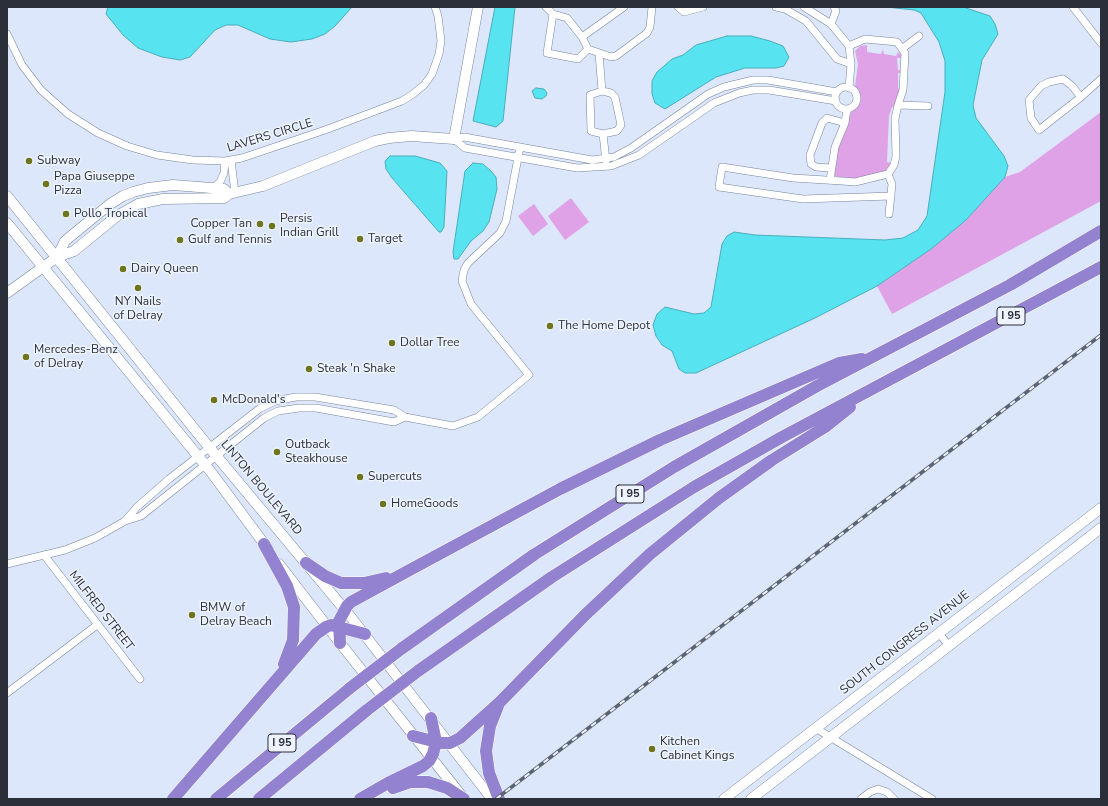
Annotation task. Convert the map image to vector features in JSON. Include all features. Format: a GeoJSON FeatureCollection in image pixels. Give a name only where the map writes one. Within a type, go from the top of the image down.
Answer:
{"type":"FeatureCollection","features":[{"type":"Feature","properties":{"kind":"highway","name":"I 95"},"geometry":{"type":"LineString","coordinates":[[216,799],[350,688],[401,649],[535,554],[646,483],[760,417],[1010,285],[1101,230]]}},
{"type":"Feature","properties":{"kind":"highway","name":"I 95"},"geometry":{"type":"LineString","coordinates":[[259,799],[367,710],[418,671],[530,592],[637,522],[741,459],[1101,268]]}},
{"type":"Feature","properties":{"kind":"highway"},"geometry":{"type":"LineString","coordinates":[[173,799],[312,637],[333,626],[344,609],[351,602],[566,486],[660,440],[838,363],[871,358]]}},
{"type":"Feature","properties":{"kind":"highway"},"geometry":{"type":"LineString","coordinates":[[412,736],[436,742],[450,743],[460,738],[500,702],[606,594],[684,525],[754,472],[825,427],[872,389]]}},
{"type":"Feature","properties":{"kind":"highway"},"geometry":{"type":"LineString","coordinates":[[264,544],[289,589],[294,613],[293,640],[278,676]]}},
{"type":"Feature","properties":{"kind":"highway"},"geometry":{"type":"LineString","coordinates":[[306,563],[329,579],[346,584],[375,581],[406,572]]}},
{"type":"Feature","properties":{"kind":"highway"},"geometry":{"type":"LineString","coordinates":[[333,626],[364,634]]}},
{"type":"Feature","properties":{"kind":"highway"},"geometry":{"type":"LineString","coordinates":[[333,626],[340,644]]}},
{"type":"Feature","properties":{"kind":"highway"},"geometry":{"type":"LineString","coordinates":[[499,799],[489,773],[486,751],[490,726],[500,702]]}},
{"type":"Feature","properties":{"kind":"highway"},"geometry":{"type":"LineString","coordinates":[[361,799],[388,783],[423,766],[431,759],[436,742],[431,718]]}},
{"type":"Feature","properties":{"kind":"highway"},"geometry":{"type":"LineString","coordinates":[[361,799],[416,781],[439,784],[464,799]]}},
{"type":"Feature","properties":{"kind":"main road"},"geometry":{"type":"LineString","coordinates":[[7,293],[57,257],[74,251],[117,216],[138,204],[163,199],[224,198],[232,193],[263,186],[375,142],[389,138],[410,136],[454,139],[478,7]]}},
{"type":"Feature","properties":{"kind":"main road"},"geometry":{"type":"LineString","coordinates":[[57,257],[65,241],[123,196],[148,188],[173,185],[224,189],[232,193]]}},
{"type":"Feature","properties":{"kind":"main road","name":"LINTON BOULEVARD"},"geometry":{"type":"LineString","coordinates":[[7,196],[210,448],[344,609],[431,718],[492,799]]}},
{"type":"Feature","properties":{"kind":"main road"},"geometry":{"type":"LineString","coordinates":[[7,223],[198,457],[264,544],[333,626]]}},
{"type":"Feature","properties":{"kind":"main road","name":"SOUTH CONGRESS AVENUE"},"geometry":{"type":"LineString","coordinates":[[724,799],[817,729],[1101,508]]}},
{"type":"Feature","properties":{"kind":"main road"},"geometry":{"type":"LineString","coordinates":[[751,799],[1101,528]]}},
{"type":"Feature","properties":{"kind":"main road"},"geometry":{"type":"LineString","coordinates":[[340,644],[412,736],[464,799]]}},
{"type":"Feature","properties":{"kind":"street","name":"LAVERS CIRCLE"},"geometry":{"type":"LineString","coordinates":[[7,34],[22,65],[42,90],[68,114],[98,133],[127,146],[157,155],[193,160],[228,161],[332,128],[402,101],[413,94],[424,85],[432,74],[439,54],[441,41],[438,16],[435,7]]}},
{"type":"Feature","properties":{"kind":"street"},"geometry":{"type":"LineString","coordinates":[[546,7],[553,14],[567,18],[582,37],[588,49],[611,57],[616,56],[647,33],[650,27],[652,7]]}},
{"type":"Feature","properties":{"kind":"street"},"geometry":{"type":"LineString","coordinates":[[582,37],[624,7]]}},
{"type":"Feature","properties":{"kind":"street"},"geometry":{"type":"LineString","coordinates":[[678,7],[684,12],[703,7]]}},
{"type":"Feature","properties":{"kind":"street"},"geometry":{"type":"LineString","coordinates":[[776,7],[785,9],[806,21],[837,60],[851,64]]}},
{"type":"Feature","properties":{"kind":"street"},"geometry":{"type":"LineString","coordinates":[[804,7],[831,24],[849,46],[851,64],[849,88]]}},
{"type":"Feature","properties":{"kind":"street"},"geometry":{"type":"LineString","coordinates":[[831,24],[836,11],[834,7]]}},
{"type":"Feature","properties":{"kind":"street"},"geometry":{"type":"LineString","coordinates":[[1073,7],[1101,44]]}},
{"type":"Feature","properties":{"kind":"street"},"geometry":{"type":"LineString","coordinates":[[553,14],[547,53],[578,59],[588,49]]}},
{"type":"Feature","properties":{"kind":"street"},"geometry":{"type":"LineString","coordinates":[[903,48],[919,36]]}},
{"type":"Feature","properties":{"kind":"street"},"geometry":{"type":"LineString","coordinates":[[849,46],[865,39],[897,42],[903,48],[905,53],[903,90],[895,119],[896,156],[894,165],[888,174],[855,182],[793,178],[722,166],[719,187],[804,199],[891,196]]}},
{"type":"Feature","properties":{"kind":"street"},"geometry":{"type":"LineString","coordinates":[[599,53],[602,91]]}},
{"type":"Feature","properties":{"kind":"street"},"geometry":{"type":"LineString","coordinates":[[1081,97],[1067,81],[1063,80],[1049,82],[1041,86],[1031,96],[1028,109],[1031,118],[1039,130],[1081,97],[1101,79]]}},
{"type":"Feature","properties":{"kind":"street"},"geometry":{"type":"LineString","coordinates":[[768,80],[837,92],[843,88],[849,88],[855,91],[857,98],[855,104],[847,109],[840,107],[836,102],[769,90],[753,90],[728,96],[714,103],[680,128],[664,144],[657,143],[639,155],[623,162],[607,166],[578,168],[465,148],[454,139],[464,137],[592,160],[614,157],[631,148],[708,94],[739,82],[768,80]]}},
{"type":"Feature","properties":{"kind":"street"},"geometry":{"type":"LineString","coordinates":[[602,91],[611,93],[615,97],[621,125],[617,131],[603,134],[591,131],[590,95],[602,91]]}},
{"type":"Feature","properties":{"kind":"street"},"geometry":{"type":"LineString","coordinates":[[836,102],[837,92]]}},
{"type":"Feature","properties":{"kind":"street"},"geometry":{"type":"LineString","coordinates":[[898,105],[928,106]]}},
{"type":"Feature","properties":{"kind":"street"},"geometry":{"type":"LineString","coordinates":[[830,180],[830,168],[835,147],[845,123],[847,109]]}},
{"type":"Feature","properties":{"kind":"street"},"geometry":{"type":"LineString","coordinates":[[830,168],[816,167],[811,164],[810,155],[822,123],[827,118],[845,123]]}},
{"type":"Feature","properties":{"kind":"street"},"geometry":{"type":"LineString","coordinates":[[603,134],[607,166]]}},
{"type":"Feature","properties":{"kind":"street"},"geometry":{"type":"LineString","coordinates":[[651,134],[657,143]]}},
{"type":"Feature","properties":{"kind":"street"},"geometry":{"type":"LineString","coordinates":[[125,521],[137,507],[169,479],[259,410],[275,401],[296,397],[328,399],[394,410],[405,417],[447,425],[465,422],[478,417],[529,375],[471,304],[462,281],[464,270],[468,263],[500,233],[506,221],[520,147]]}},
{"type":"Feature","properties":{"kind":"street"},"geometry":{"type":"LineString","coordinates":[[213,188],[220,182],[228,161]]}},
{"type":"Feature","properties":{"kind":"street"},"geometry":{"type":"LineString","coordinates":[[228,161],[232,193]]}},
{"type":"Feature","properties":{"kind":"street"},"geometry":{"type":"LineString","coordinates":[[888,174],[892,184],[889,214]]}},
{"type":"Feature","properties":{"kind":"street"},"geometry":{"type":"LineString","coordinates":[[7,564],[65,550],[95,538],[125,521],[150,511],[264,418],[278,411],[299,408],[316,408],[394,422],[405,417]]}},
{"type":"Feature","properties":{"kind":"street","name":"MILFRED STREET"},"geometry":{"type":"LineString","coordinates":[[44,555],[140,679]]}},
{"type":"Feature","properties":{"kind":"street"},"geometry":{"type":"LineString","coordinates":[[7,693],[97,625]]}},
{"type":"Feature","properties":{"kind":"street"},"geometry":{"type":"LineString","coordinates":[[939,633],[948,645]]}},
{"type":"Feature","properties":{"kind":"street"},"geometry":{"type":"LineString","coordinates":[[817,729],[932,799]]}},
{"type":"Feature","properties":{"kind":"street"},"geometry":{"type":"LineString","coordinates":[[861,799],[870,792],[878,789],[887,792],[894,799]]}},
{"type":"Feature","properties":{"kind":"shaded area"},"geometry":{"type":"Polygon","coordinates":[[[867,45],[867,52],[881,54],[883,49],[884,54],[896,56],[898,52],[903,56],[902,58],[897,58],[898,70],[902,70],[903,73],[898,73],[898,88],[901,90],[896,107],[892,107],[889,116],[887,162],[892,163],[886,172],[849,180],[838,178],[835,176],[835,171],[839,143],[847,128],[851,112],[858,106],[861,100],[859,91],[855,86],[858,64],[855,51],[860,46],[867,45]]]}},
{"type":"Feature","properties":{"kind":"shaded area"},"geometry":{"type":"Polygon","coordinates":[[[1101,112],[1101,201],[892,314],[877,286],[931,249],[966,220],[1005,177],[1020,172],[1101,112]]]}},
{"type":"Feature","properties":{"kind":"shaded area"},"geometry":{"type":"Polygon","coordinates":[[[571,198],[589,222],[565,240],[548,216],[571,198]]]}},
{"type":"Feature","properties":{"kind":"shaded area"},"geometry":{"type":"Polygon","coordinates":[[[534,204],[548,224],[533,236],[518,216],[534,204]]]}},
{"type":"Feature","properties":{"kind":"water"},"geometry":{"type":"Polygon","coordinates":[[[108,7],[352,7],[335,26],[325,34],[312,39],[291,42],[270,39],[238,25],[226,25],[215,30],[190,57],[180,60],[162,57],[138,48],[123,35],[106,14],[108,7]]]}},
{"type":"Feature","properties":{"kind":"water"},"geometry":{"type":"Polygon","coordinates":[[[495,7],[515,7],[503,121],[496,127],[473,121],[495,7]]]}},
{"type":"Feature","properties":{"kind":"water"},"geometry":{"type":"Polygon","coordinates":[[[886,7],[963,7],[990,16],[995,24],[998,34],[982,60],[973,105],[976,118],[1004,156],[1008,166],[1005,177],[966,220],[931,249],[877,286],[815,318],[696,373],[685,373],[679,369],[672,351],[662,345],[656,336],[653,325],[657,314],[665,307],[694,314],[704,313],[711,307],[722,244],[727,236],[734,232],[755,235],[885,240],[903,238],[918,230],[927,216],[945,92],[945,61],[939,42],[921,13],[914,10],[886,7]]]}},
{"type":"Feature","properties":{"kind":"water"},"geometry":{"type":"Polygon","coordinates":[[[727,36],[751,36],[770,41],[783,46],[789,57],[784,66],[776,68],[745,68],[716,77],[665,109],[655,103],[652,94],[652,81],[657,72],[672,59],[683,55],[696,45],[727,36]]]}},
{"type":"Feature","properties":{"kind":"water"},"geometry":{"type":"Polygon","coordinates":[[[536,88],[544,89],[547,93],[546,96],[542,99],[535,98],[532,91],[536,88]]]}},
{"type":"Feature","properties":{"kind":"water"},"geometry":{"type":"Polygon","coordinates":[[[390,156],[415,156],[440,163],[447,171],[444,227],[441,232],[439,232],[392,178],[386,169],[385,161],[390,156]]]}},
{"type":"Feature","properties":{"kind":"water"},"geometry":{"type":"Polygon","coordinates":[[[473,163],[483,164],[491,171],[496,177],[497,189],[489,222],[483,231],[471,241],[458,259],[454,259],[453,252],[465,171],[473,163]]]}},
{"type":"Feature","properties":{"kind":"railway"},"geometry":{"type":"LineString","coordinates":[[496,799],[1101,335]]}},
{"type":"Feature","properties":{"kind":"place","name":"Subway"},"geometry":{"type":"Point","coordinates":[29,161]}},
{"type":"Feature","properties":{"kind":"place","name":"Papa Giuseppe Pizza"},"geometry":{"type":"Point","coordinates":[46,184]}},
{"type":"Feature","properties":{"kind":"place","name":"Pollo Tropical"},"geometry":{"type":"Point","coordinates":[66,214]}},
{"type":"Feature","properties":{"kind":"place","name":"Copper Tan"},"geometry":{"type":"Point","coordinates":[260,224]}},
{"type":"Feature","properties":{"kind":"place","name":"Persis Indian Grill"},"geometry":{"type":"Point","coordinates":[272,226]}},
{"type":"Feature","properties":{"kind":"place","name":"Target"},"geometry":{"type":"Point","coordinates":[360,239]}},
{"type":"Feature","properties":{"kind":"place","name":"Gulf and Tennis"},"geometry":{"type":"Point","coordinates":[180,240]}},
{"type":"Feature","properties":{"kind":"place","name":"Dairy Queen"},"geometry":{"type":"Point","coordinates":[123,269]}},
{"type":"Feature","properties":{"kind":"place","name":"NY Nails of Delray"},"geometry":{"type":"Point","coordinates":[138,288]}},
{"type":"Feature","properties":{"kind":"place","name":"The Home Depot"},"geometry":{"type":"Point","coordinates":[550,326]}},
{"type":"Feature","properties":{"kind":"place","name":"Dollar Tree"},"geometry":{"type":"Point","coordinates":[392,343]}},
{"type":"Feature","properties":{"kind":"place","name":"Mercedes-Benz of Delray"},"geometry":{"type":"Point","coordinates":[26,357]}},
{"type":"Feature","properties":{"kind":"place","name":"Steak 'n Shake"},"geometry":{"type":"Point","coordinates":[309,369]}},
{"type":"Feature","properties":{"kind":"place","name":"McDonald's"},"geometry":{"type":"Point","coordinates":[214,400]}},
{"type":"Feature","properties":{"kind":"place","name":"Outback Steakhouse"},"geometry":{"type":"Point","coordinates":[277,452]}},
{"type":"Feature","properties":{"kind":"place","name":"Supercuts"},"geometry":{"type":"Point","coordinates":[360,477]}},
{"type":"Feature","properties":{"kind":"place","name":"HomeGoods"},"geometry":{"type":"Point","coordinates":[383,504]}},
{"type":"Feature","properties":{"kind":"place","name":"BMW of Delray Beach"},"geometry":{"type":"Point","coordinates":[192,615]}},
{"type":"Feature","properties":{"kind":"place","name":"Kitchen Cabinet Kings"},"geometry":{"type":"Point","coordinates":[652,749]}}]}
